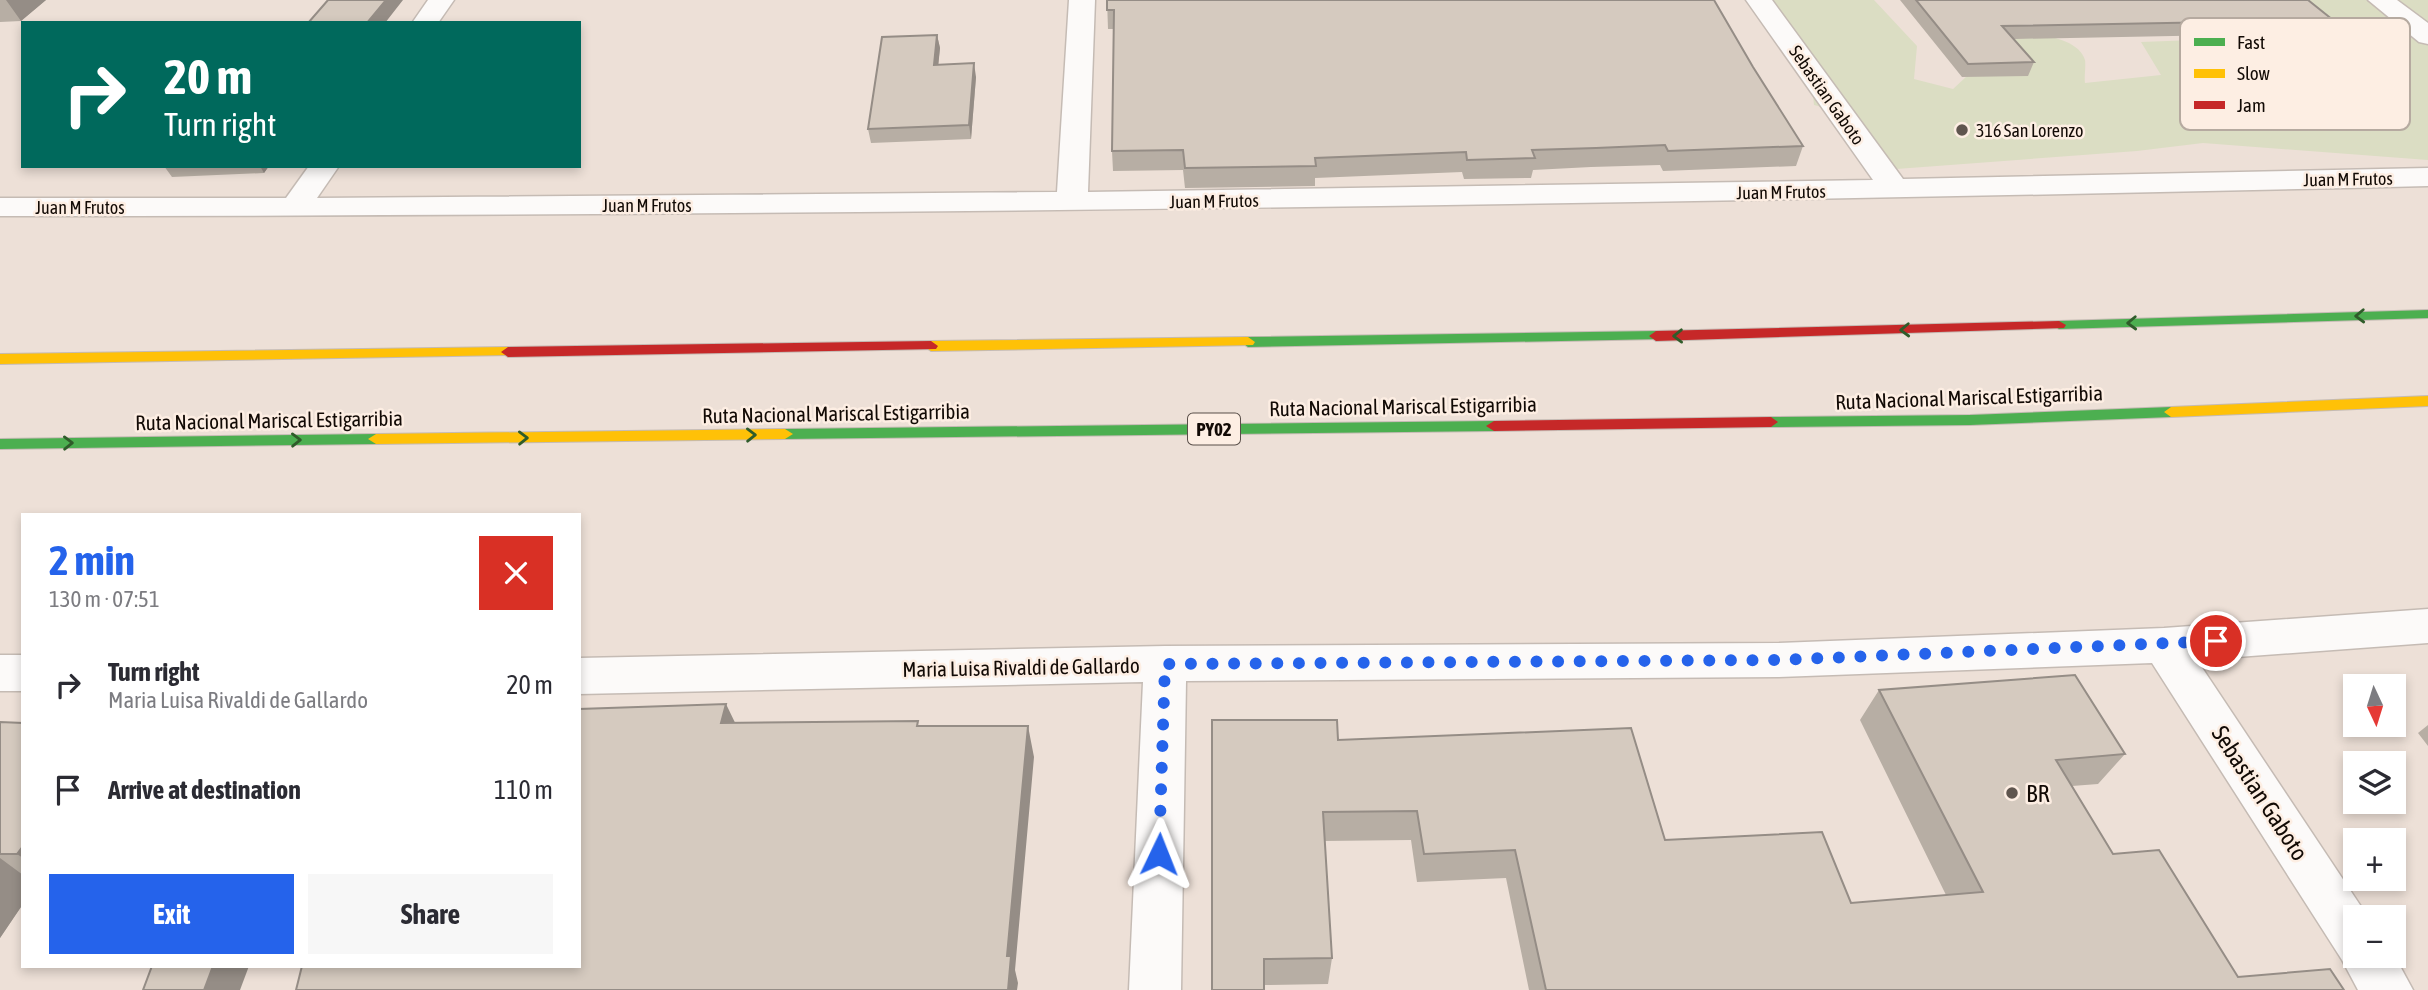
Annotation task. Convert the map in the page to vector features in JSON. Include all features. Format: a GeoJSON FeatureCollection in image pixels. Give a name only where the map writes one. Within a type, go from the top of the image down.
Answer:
{"type":"FeatureCollection","features":[{"type":"Feature","properties":{"kind":"highway"},"geometry":{"type":"LineString","coordinates":[[0,359],[1682,336],[2428,313]]}},
{"type":"Feature","properties":{"kind":"highway","name":"Ruta Nacional Mariscal Estigarribia"},"geometry":{"type":"LineString","coordinates":[[0,444],[1970,420],[2428,401]]}},
{"type":"Feature","properties":{"kind":"street"},"geometry":{"type":"LineString","coordinates":[[426,21],[441,0]]}},
{"type":"Feature","properties":{"kind":"street"},"geometry":{"type":"LineString","coordinates":[[1072,203],[1082,0]]}},
{"type":"Feature","properties":{"kind":"street","name":"Sebastian Gaboto"},"geometry":{"type":"LineString","coordinates":[[1759,0],[1895,190]]}},
{"type":"Feature","properties":{"kind":"street"},"geometry":{"type":"LineString","coordinates":[[2381,0],[2404,18]]}},
{"type":"Feature","properties":{"kind":"street"},"geometry":{"type":"LineString","coordinates":[[2410,22],[2428,36]]}},
{"type":"Feature","properties":{"kind":"street"},"geometry":{"type":"LineString","coordinates":[[295,207],[323,168]]}},
{"type":"Feature","properties":{"kind":"street","name":"Juan M Frutos"},"geometry":{"type":"LineString","coordinates":[[0,207],[1072,203],[1895,190],[2428,177]]}},
{"type":"Feature","properties":{"kind":"street","name":"Maria Luisa Rivaldi de Gallardo"},"geometry":{"type":"LineString","coordinates":[[581,676],[1165,664],[1779,660],[2164,645],[2428,626]]}},
{"type":"Feature","properties":{"kind":"street","name":"Sebastian Gaboto"},"geometry":{"type":"LineString","coordinates":[[2164,645],[2343,922]]}},
{"type":"Feature","properties":{"kind":"street"},"geometry":{"type":"LineString","coordinates":[[1155,990],[1165,664]]}},
{"type":"Feature","properties":{"kind":"street"},"geometry":{"type":"LineString","coordinates":[[0,673],[21,673]]}},
{"type":"Feature","properties":{"kind":"street"},"geometry":{"type":"LineString","coordinates":[[2373,968],[2387,990]]}},
{"type":"Feature","properties":{"kind":"green space"},"geometry":{"type":"Polygon","coordinates":[[[1769,0],[1874,0],[1917,46],[1914,79],[1953,89],[1980,64],[1976,30],[2037,34],[2068,43],[2079,50],[2085,60],[2085,83],[2161,75],[2141,42],[2180,41],[2180,130],[2410,130],[2410,18],[2319,18],[2307,0],[2428,0],[2428,160],[2203,143],[2137,151],[1883,170],[1862,124],[1845,114],[1814,105],[1808,51],[1769,0]]]}},
{"type":"Feature","properties":{"kind":"building"},"geometry":{"type":"Polygon","coordinates":[[[328,0],[386,0],[369,21],[310,21],[328,0]]]}},
{"type":"Feature","properties":{"kind":"building"},"geometry":{"type":"Polygon","coordinates":[[[1107,0],[1714,0],[1803,146],[1668,151],[1665,145],[1532,150],[1535,158],[1467,160],[1466,152],[1315,158],[1316,166],[1185,168],[1183,150],[1112,151],[1114,10],[1107,10],[1107,0]]]}},
{"type":"Feature","properties":{"kind":"building"},"geometry":{"type":"Polygon","coordinates":[[[1916,0],[2308,0],[2330,18],[2180,18],[2180,23],[2002,26],[2034,62],[1968,64],[1916,0]]]}},
{"type":"Feature","properties":{"kind":"building"},"geometry":{"type":"Polygon","coordinates":[[[937,35],[934,65],[974,63],[969,125],[868,129],[882,37],[937,35]]]}},
{"type":"Feature","properties":{"kind":"building"},"geometry":{"type":"Polygon","coordinates":[[[2075,675],[2125,754],[2056,760],[2113,854],[2159,850],[2238,977],[2330,969],[2344,990],[1546,990],[1515,850],[1424,854],[1417,811],[1323,812],[1332,958],[1264,959],[1264,990],[1212,990],[1212,720],[1337,720],[1338,740],[1631,728],[1665,840],[1822,832],[1851,903],[1983,892],[1879,690],[2075,675]]]}},
{"type":"Feature","properties":{"kind":"building"},"geometry":{"type":"Polygon","coordinates":[[[726,704],[721,723],[918,721],[917,726],[1028,726],[1007,956],[1011,956],[1008,990],[296,990],[302,968],[581,968],[581,709],[726,704]]]}},
{"type":"Feature","properties":{"kind":"building"},"geometry":{"type":"Polygon","coordinates":[[[0,722],[21,723],[21,849],[17,854],[0,854],[0,722]]]}},
{"type":"Feature","properties":{"kind":"building"},"geometry":{"type":"Polygon","coordinates":[[[151,968],[212,968],[204,990],[143,990],[151,968]]]}},
{"type":"Feature","properties":{"kind":"traffic: fast"},"geometry":{"type":"LineString","coordinates":[[2059,325],[2428,314]]}},
{"type":"Feature","properties":{"kind":"traffic: fast"},"geometry":{"type":"LineString","coordinates":[[1248,342],[1656,336]]}},
{"type":"Feature","properties":{"kind":"traffic: fast"},"geometry":{"type":"LineString","coordinates":[[1771,422],[1970,420],[2171,412]]}},
{"type":"Feature","properties":{"kind":"traffic: fast"},"geometry":{"type":"LineString","coordinates":[[785,434],[1494,426]]}},
{"type":"Feature","properties":{"kind":"traffic: fast"},"geometry":{"type":"LineString","coordinates":[[0,444],[376,439]]}},
{"type":"Feature","properties":{"kind":"traffic: slow"},"geometry":{"type":"LineString","coordinates":[[931,346],[1248,342]]}},
{"type":"Feature","properties":{"kind":"traffic: slow"},"geometry":{"type":"LineString","coordinates":[[0,359],[508,352]]}},
{"type":"Feature","properties":{"kind":"traffic: slow"},"geometry":{"type":"LineString","coordinates":[[2171,412],[2428,401]]}},
{"type":"Feature","properties":{"kind":"traffic: slow"},"geometry":{"type":"LineString","coordinates":[[376,439],[785,434]]}},
{"type":"Feature","properties":{"kind":"traffic: jam"},"geometry":{"type":"LineString","coordinates":[[1656,336],[2059,325]]}},
{"type":"Feature","properties":{"kind":"traffic: jam"},"geometry":{"type":"LineString","coordinates":[[508,352],[931,346]]}},
{"type":"Feature","properties":{"kind":"traffic: jam"},"geometry":{"type":"LineString","coordinates":[[1494,426],[1771,422]]}},
{"type":"Feature","properties":{"kind":"place","name":"316 San Lorenzo"},"geometry":{"type":"Point","coordinates":[1962,130]}},
{"type":"Feature","properties":{"kind":"place","name":"BR"},"geometry":{"type":"Point","coordinates":[2012,793]}},
{"type":"Feature","properties":{"kind":"route"},"geometry":{"type":"LineString","coordinates":[[1159,854],[1165,664],[1779,660],[2216,641]]}}]}
